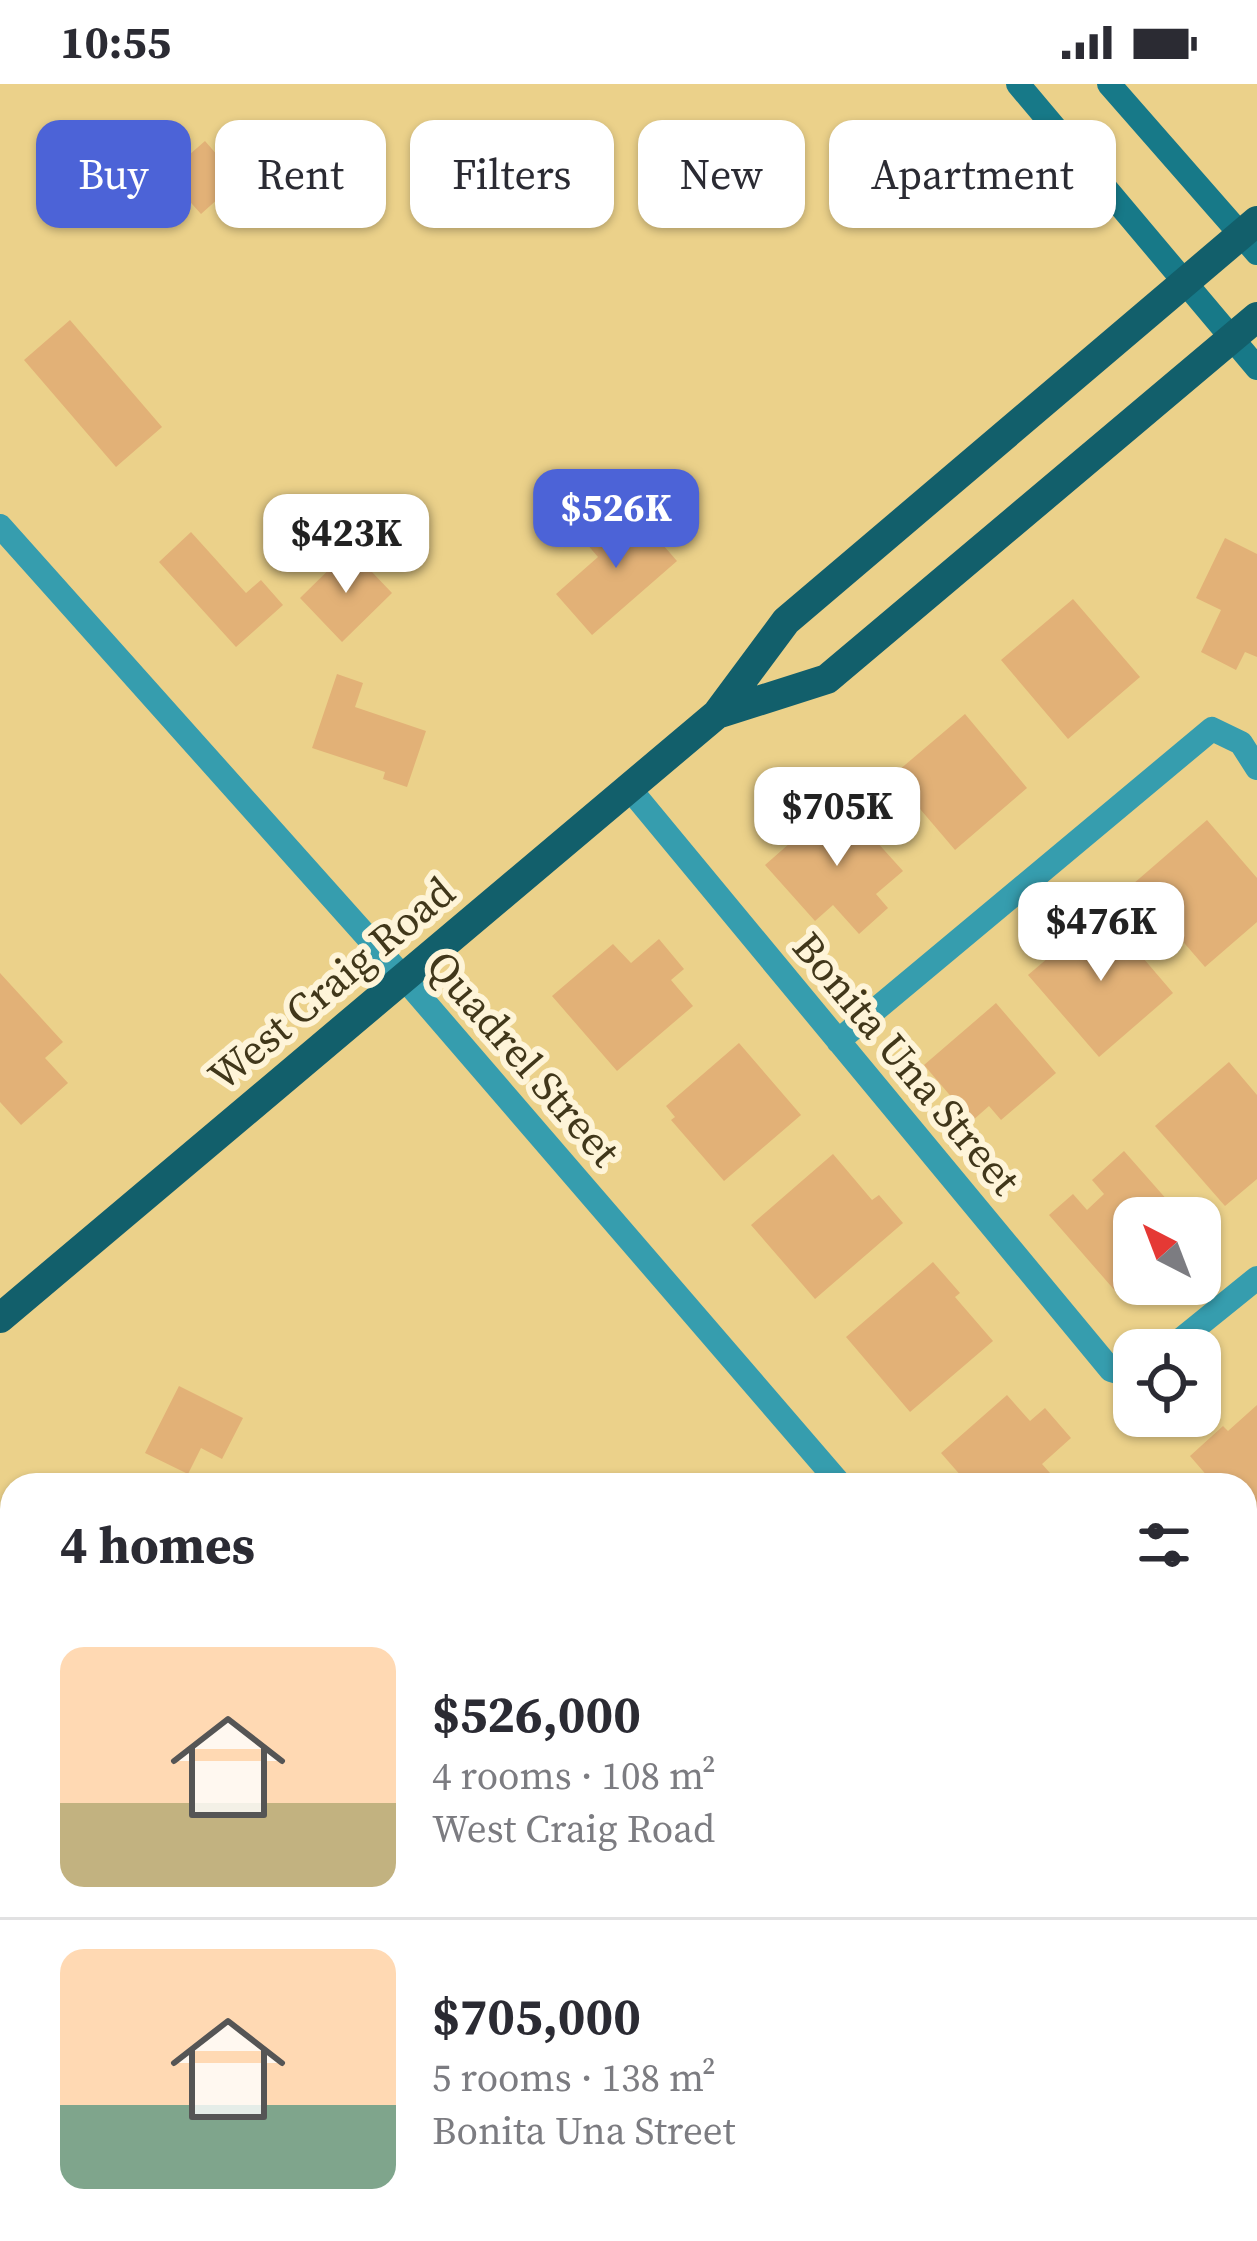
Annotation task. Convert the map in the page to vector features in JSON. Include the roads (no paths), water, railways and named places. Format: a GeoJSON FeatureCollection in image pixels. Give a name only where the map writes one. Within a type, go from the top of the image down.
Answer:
{"type":"FeatureCollection","features":[{"type":"Feature","properties":{"kind":"main road"},"geometry":{"type":"LineString","coordinates":[[1018,84],[1257,368]]}},
{"type":"Feature","properties":{"kind":"main road"},"geometry":{"type":"LineString","coordinates":[[1109,84],[1252,236]]}},
{"type":"Feature","properties":{"kind":"main road","name":"West Craig Road"},"geometry":{"type":"LineString","coordinates":[[0,1318],[717,714],[786,621],[1186,282],[1252,236]]}},
{"type":"Feature","properties":{"kind":"main road","name":"West Craig Road"},"geometry":{"type":"LineString","coordinates":[[717,714],[827,679],[1257,316]]}},
{"type":"Feature","properties":{"kind":"street","name":"Quadrel Street"},"geometry":{"type":"LineString","coordinates":[[0,526],[403,976],[831,1473]]}},
{"type":"Feature","properties":{"kind":"street"},"geometry":{"type":"LineString","coordinates":[[838,1041],[1212,729],[1241,743],[1257,768]]}},
{"type":"Feature","properties":{"kind":"street","name":"Bonita Una Street"},"geometry":{"type":"LineString","coordinates":[[629,788],[1113,1371]]}},
{"type":"Feature","properties":{"kind":"street"},"geometry":{"type":"LineString","coordinates":[[1194,1329],[1257,1278]]}}]}
